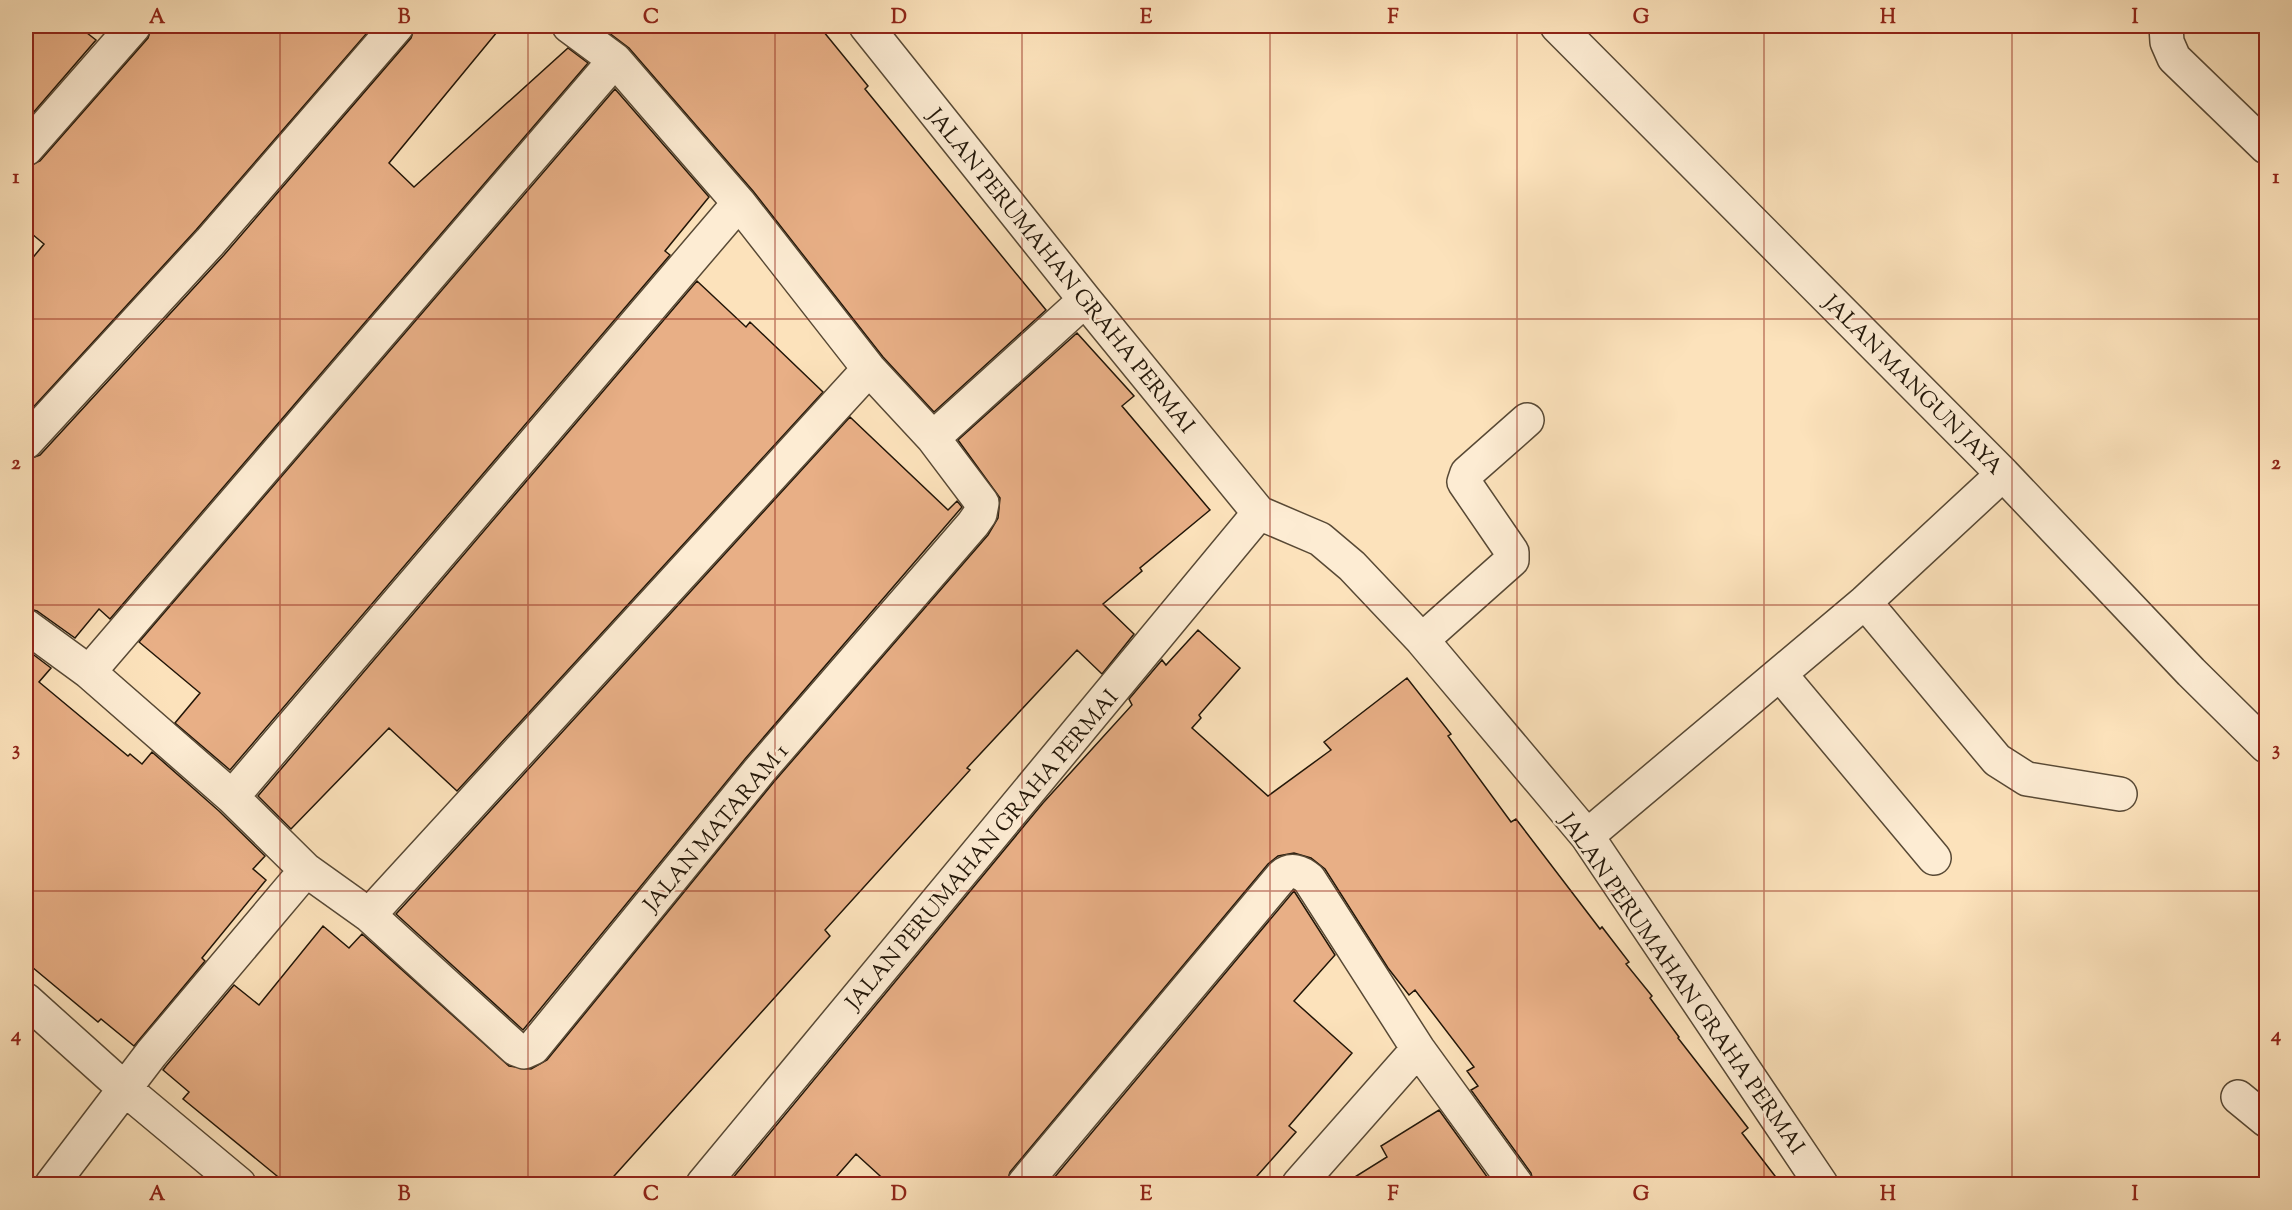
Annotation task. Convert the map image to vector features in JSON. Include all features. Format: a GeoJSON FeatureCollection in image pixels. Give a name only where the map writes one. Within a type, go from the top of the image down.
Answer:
{"type":"FeatureCollection","features":[{"type":"Feature","properties":{"kind":"street"},"geometry":{"type":"LineString","coordinates":[[26,442],[210,242],[398,26]]}},
{"type":"Feature","properties":{"kind":"street","name":"JALAN MATARAM 1"},"geometry":{"type":"LineString","coordinates":[[26,626],[88,672],[232,797],[306,870],[369,915],[516,1049],[524,1052],[533,1048],[759,771],[980,514],[980,499],[933,438],[869,369],[739,203],[615,60],[569,26]]}},
{"type":"Feature","properties":{"kind":"street","name":"JALAN PERUMAHAN GRAHA PERMAI"},"geometry":{"type":"LineString","coordinates":[[866,26],[1259,513],[1320,539],[1352,566],[1422,640],[1587,836],[1821,1185]]}},
{"type":"Feature","properties":{"kind":"street","name":"JALAN MANGUN JAYA"},"geometry":{"type":"LineString","coordinates":[[1557,26],[2003,474],[2191,672],[2266,746]]}},
{"type":"Feature","properties":{"kind":"street"},"geometry":{"type":"LineString","coordinates":[[2166,26],[2167,42],[2174,58],[2266,147]]}},
{"type":"Feature","properties":{"kind":"street"},"geometry":{"type":"LineString","coordinates":[[26,149],[122,30]]}},
{"type":"Feature","properties":{"kind":"street"},"geometry":{"type":"LineString","coordinates":[[88,672],[615,60]]}},
{"type":"Feature","properties":{"kind":"street"},"geometry":{"type":"LineString","coordinates":[[232,797],[739,203]]}},
{"type":"Feature","properties":{"kind":"street"},"geometry":{"type":"LineString","coordinates":[[933,438],[1085,300]]}},
{"type":"Feature","properties":{"kind":"street"},"geometry":{"type":"LineString","coordinates":[[369,915],[869,369]]}},
{"type":"Feature","properties":{"kind":"street"},"geometry":{"type":"LineString","coordinates":[[1422,640],[1512,560],[1512,552],[1464,482],[1467,473],[1527,420]]}},
{"type":"Feature","properties":{"kind":"street"},"geometry":{"type":"LineString","coordinates":[[1587,836],[1865,602],[2003,474]]}},
{"type":"Feature","properties":{"kind":"street","name":"JALAN PERUMAHAN GRAHA PERMAI"},"geometry":{"type":"LineString","coordinates":[[703,1185],[1259,513]]}},
{"type":"Feature","properties":{"kind":"street"},"geometry":{"type":"LineString","coordinates":[[1865,602],[1997,760],[2027,779],[2120,794]]}},
{"type":"Feature","properties":{"kind":"street"},"geometry":{"type":"LineString","coordinates":[[1780,674],[1934,858]]}},
{"type":"Feature","properties":{"kind":"street"},"geometry":{"type":"LineString","coordinates":[[52,1185],[151,1054],[306,870]]}},
{"type":"Feature","properties":{"kind":"street"},"geometry":{"type":"LineString","coordinates":[[1024,1185],[1282,876],[1290,872],[1298,872],[1309,879],[1418,1050],[1516,1185]]}},
{"type":"Feature","properties":{"kind":"street"},"geometry":{"type":"LineString","coordinates":[[26,1000],[125,1089],[239,1185]]}},
{"type":"Feature","properties":{"kind":"street"},"geometry":{"type":"LineString","coordinates":[[1299,1185],[1418,1050]]}},
{"type":"Feature","properties":{"kind":"street"},"geometry":{"type":"LineString","coordinates":[[2238,1097],[2266,1120]]}},
{"type":"Feature","properties":{"kind":"building"},"geometry":{"type":"Polygon","coordinates":[[[26,26],[78,26],[96,40],[26,121],[26,26]]]}},
{"type":"Feature","properties":{"kind":"building"},"geometry":{"type":"Polygon","coordinates":[[[152,26],[373,26],[196,230],[26,415],[26,266],[44,244],[26,229],[26,167],[40,161],[148,38],[152,26]]]}},
{"type":"Feature","properties":{"kind":"building"},"geometry":{"type":"Polygon","coordinates":[[[415,26],[502,26],[389,163],[414,187],[568,48],[588,63],[110,619],[99,609],[75,638],[37,611],[26,608],[26,460],[40,455],[224,255],[411,38],[415,26]]]}},
{"type":"Feature","properties":{"kind":"building"},"geometry":{"type":"Polygon","coordinates":[[[600,26],[819,26],[868,86],[865,89],[1046,310],[934,412],[883,357],[753,191],[629,48],[600,26]]]}},
{"type":"Feature","properties":{"kind":"building"},"geometry":{"type":"Polygon","coordinates":[[[615,89],[709,197],[665,251],[670,255],[230,770],[175,723],[200,693],[139,642],[615,89]]]}},
{"type":"Feature","properties":{"kind":"building"},"geometry":{"type":"Polygon","coordinates":[[[697,281],[746,327],[750,322],[823,392],[457,791],[389,728],[291,829],[258,796],[697,281]]]}},
{"type":"Feature","properties":{"kind":"building"},"geometry":{"type":"Polygon","coordinates":[[[1077,333],[1134,396],[1122,406],[1210,510],[1140,568],[1142,571],[1103,604],[1134,634],[1102,674],[1077,650],[967,768],[970,770],[825,930],[830,936],[606,1185],[288,1185],[183,1099],[189,1092],[163,1070],[166,1066],[234,985],[259,1005],[323,926],[349,948],[362,934],[509,1066],[531,1069],[547,1060],[773,783],[988,535],[998,518],[1000,498],[958,440],[1077,333]]]}},
{"type":"Feature","properties":{"kind":"building"},"geometry":{"type":"Polygon","coordinates":[[[850,417],[948,510],[957,501],[962,507],[745,759],[523,1030],[396,914],[850,417]]]}},
{"type":"Feature","properties":{"kind":"building"},"geometry":{"type":"Polygon","coordinates":[[[1198,630],[1240,668],[1199,715],[1201,718],[1192,728],[1268,796],[1331,750],[1324,742],[1407,678],[1451,734],[1448,736],[1511,822],[1516,819],[1600,929],[1602,927],[1629,962],[1626,964],[1652,996],[1650,998],[1678,1038],[1748,1128],[1742,1133],[1782,1185],[1534,1185],[1531,1173],[1471,1090],[1478,1086],[1467,1071],[1474,1067],[1415,990],[1409,995],[1388,968],[1325,869],[1311,858],[1294,853],[1278,856],[1268,864],[1010,1172],[1006,1185],[890,1185],[856,1154],[829,1185],[727,1185],[1043,803],[1132,705],[1129,699],[1162,660],[1166,665],[1198,630]]]}},
{"type":"Feature","properties":{"kind":"building"},"geometry":{"type":"Polygon","coordinates":[[[26,649],[51,668],[39,682],[128,756],[130,754],[142,764],[152,752],[219,811],[265,856],[253,869],[266,880],[202,958],[205,961],[134,1046],[101,1019],[98,1022],[26,962],[26,649]]]}},
{"type":"Feature","properties":{"kind":"building"},"geometry":{"type":"Polygon","coordinates":[[[1294,891],[1335,955],[1294,1001],[1352,1053],[1289,1126],[1296,1132],[1249,1185],[1048,1185],[1294,891]]]}},
{"type":"Feature","properties":{"kind":"building"},"geometry":{"type":"Polygon","coordinates":[[[1439,1110],[1493,1185],[1342,1185],[1387,1157],[1381,1146],[1439,1110]]]}}]}
